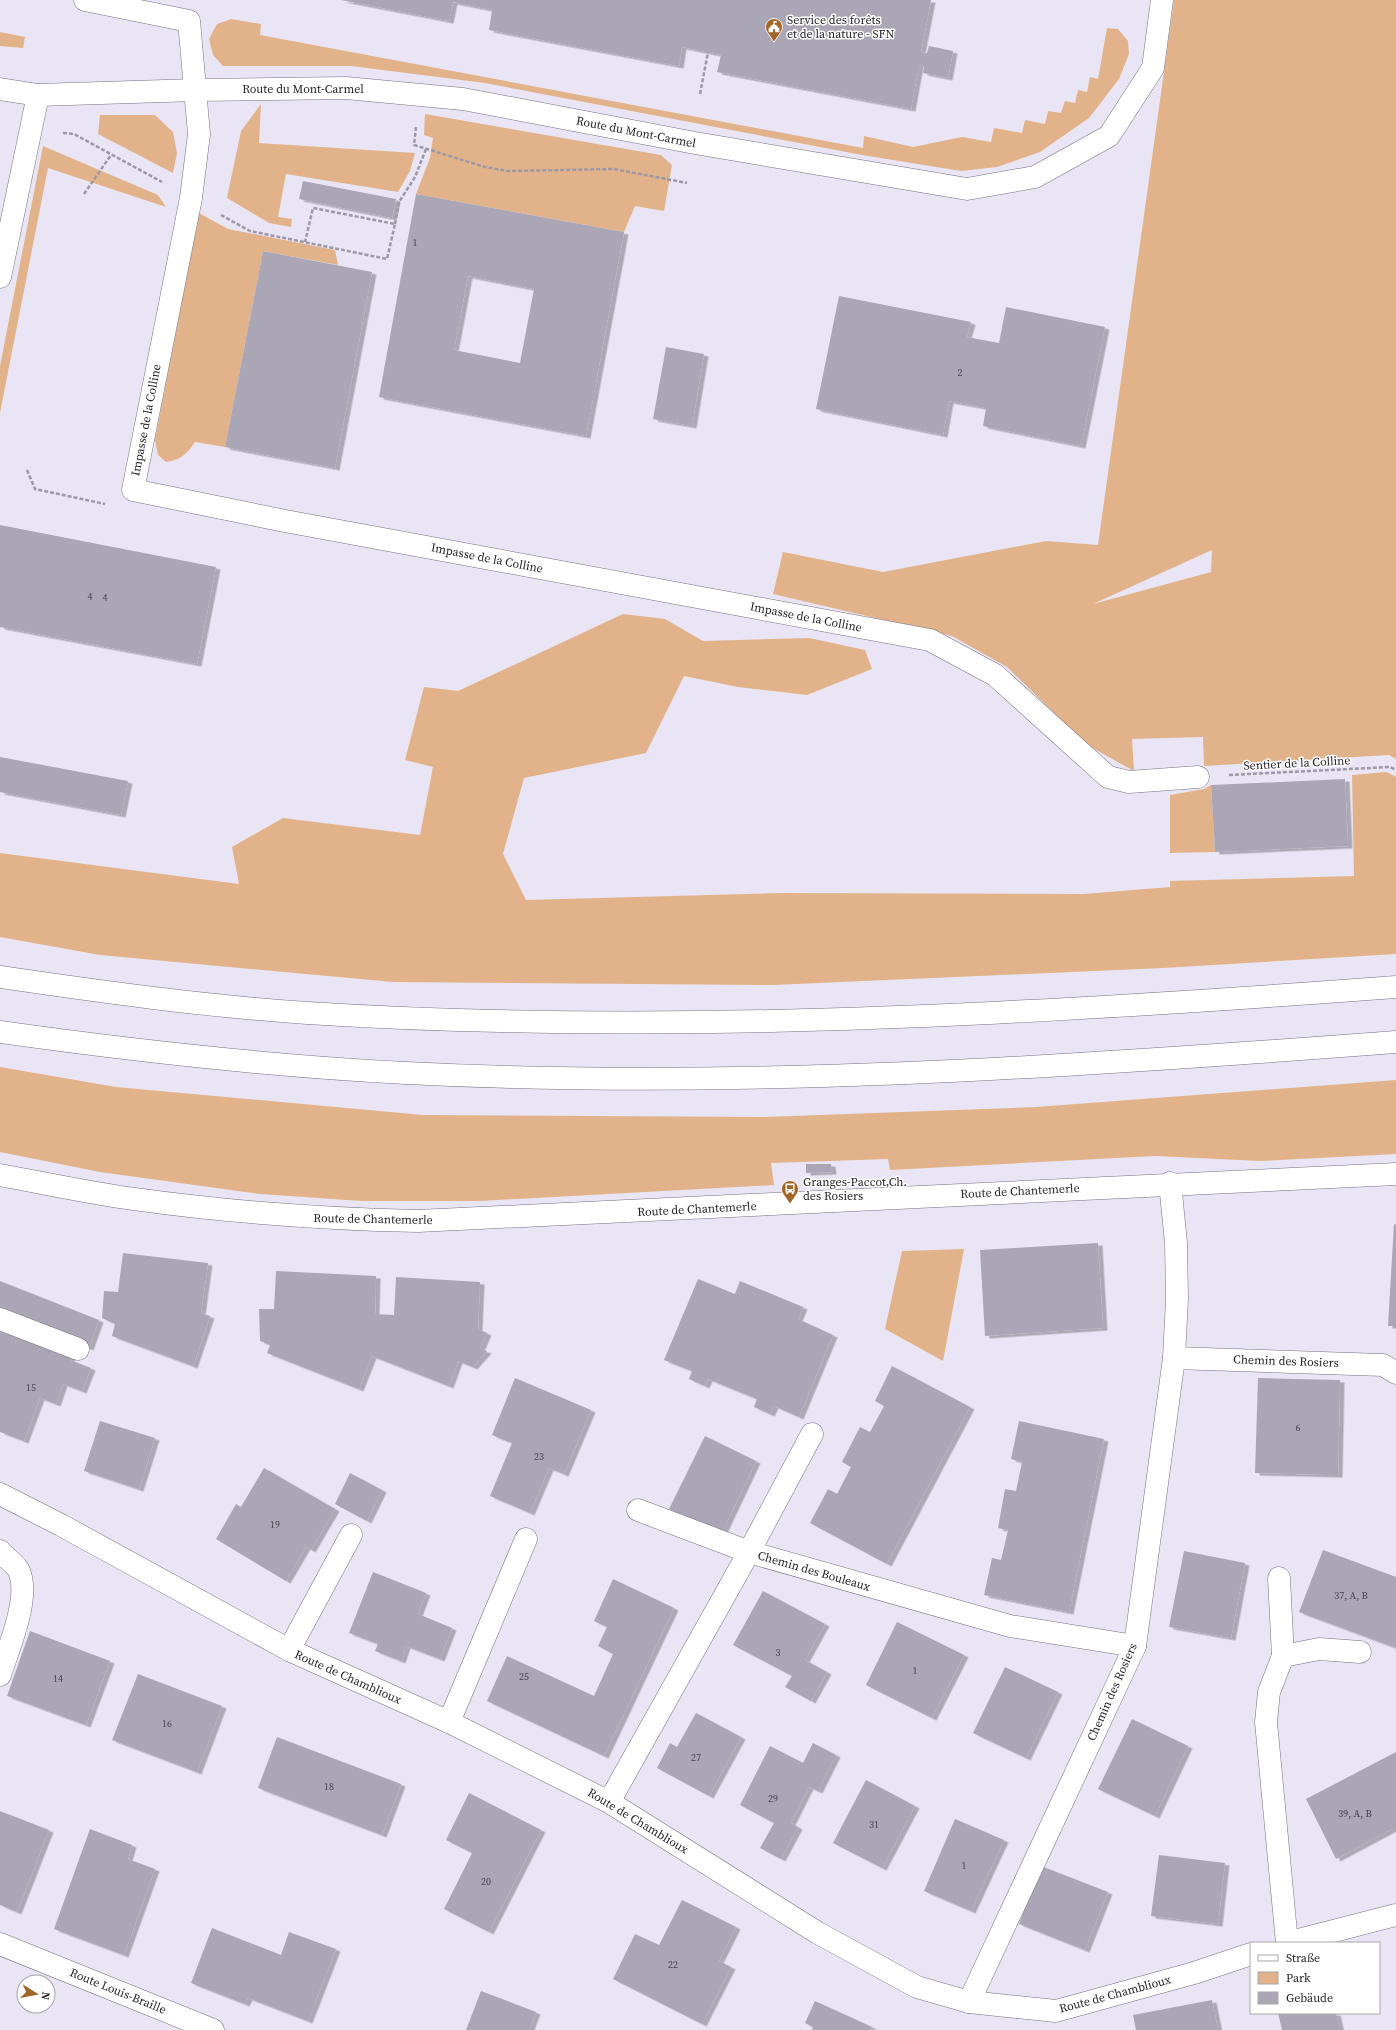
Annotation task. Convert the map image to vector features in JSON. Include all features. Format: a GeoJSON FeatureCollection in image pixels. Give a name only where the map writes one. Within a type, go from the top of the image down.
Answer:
{"type":"FeatureCollection","features":[{"type":"Feature","properties":{"kind":"main road","name":"Impasse de la Colline"},"geometry":{"type":"LineString","coordinates":[[85,0],[189,21],[196,90],[198,134],[191,198],[133,490],[293,522],[930,640],[995,675],[1108,777],[1129,782],[1198,777]]}},
{"type":"Feature","properties":{"kind":"main road","name":"Route du Mont-Carmel"},"geometry":{"type":"LineString","coordinates":[[0,89],[38,95],[196,90],[346,88],[418,94],[463,99],[695,143],[967,189],[1035,177],[1109,136],[1153,68],[1162,0]]}},
{"type":"Feature","properties":{"kind":"main road"},"geometry":{"type":"LineString","coordinates":[[0,276],[38,95]]}},
{"type":"Feature","properties":{"kind":"main road"},"geometry":{"type":"LineString","coordinates":[[0,977],[112,993],[303,1012],[416,1019],[616,1024],[719,1023],[926,1017],[1130,1006],[1396,987]]}},
{"type":"Feature","properties":{"kind":"main road"},"geometry":{"type":"LineString","coordinates":[[0,1032],[194,1057],[300,1067],[497,1077],[617,1078],[721,1078],[930,1072],[1125,1062],[1396,1042]]}},
{"type":"Feature","properties":{"kind":"main road","name":"Route de Chantemerle"},"geometry":{"type":"LineString","coordinates":[[0,1175],[133,1199],[190,1206],[298,1217],[418,1221],[790,1204],[1170,1183],[1396,1174]]}},
{"type":"Feature","properties":{"kind":"main road","name":"Chemin des Rosiers"},"geometry":{"type":"LineString","coordinates":[[969,2002],[1135,1646],[1174,1358],[1177,1298],[1176,1243],[1170,1183]]}},
{"type":"Feature","properties":{"kind":"main road"},"geometry":{"type":"LineString","coordinates":[[0,1319],[78,1348]]}},
{"type":"Feature","properties":{"kind":"main road","name":"Chemin des Rosiers"},"geometry":{"type":"LineString","coordinates":[[1174,1358],[1383,1365],[1396,1373]]}},
{"type":"Feature","properties":{"kind":"main road"},"geometry":{"type":"LineString","coordinates":[[638,1510],[748,1552],[812,1434]]}},
{"type":"Feature","properties":{"kind":"main road","name":"Route de Chamblioux"},"geometry":{"type":"LineString","coordinates":[[0,1494],[61,1525],[289,1650],[449,1722],[609,1802],[818,1933],[917,1986],[969,2002],[1056,2011],[1194,1973],[1250,1954]]}},
{"type":"Feature","properties":{"kind":"main road"},"geometry":{"type":"LineString","coordinates":[[289,1650],[351,1535]]}},
{"type":"Feature","properties":{"kind":"main road"},"geometry":{"type":"LineString","coordinates":[[449,1722],[526,1539]]}},
{"type":"Feature","properties":{"kind":"main road"},"geometry":{"type":"LineString","coordinates":[[0,1551],[18,1569],[23,1587],[20,1609],[0,1675]]}},
{"type":"Feature","properties":{"kind":"main road","name":"Chemin des Bouleaux"},"geometry":{"type":"LineString","coordinates":[[609,1802],[748,1552],[1010,1626],[1135,1646]]}},
{"type":"Feature","properties":{"kind":"main road"},"geometry":{"type":"LineString","coordinates":[[1278,1578],[1283,1656],[1269,1692],[1266,1722],[1287,1942]]}},
{"type":"Feature","properties":{"kind":"main road"},"geometry":{"type":"LineString","coordinates":[[1283,1656],[1319,1649],[1360,1652]]}},
{"type":"Feature","properties":{"kind":"main road"},"geometry":{"type":"LineString","coordinates":[[1291,1942],[1396,1914]]}},
{"type":"Feature","properties":{"kind":"main road","name":"Route Louis-Braille"},"geometry":{"type":"LineString","coordinates":[[0,1944],[213,2030]]}},
{"type":"Feature","properties":{"kind":"path"},"geometry":{"type":"LineString","coordinates":[[700,94],[708,52]]}},
{"type":"Feature","properties":{"kind":"path"},"geometry":{"type":"LineString","coordinates":[[418,94],[414,145],[485,167],[508,171],[614,169],[687,184]]}},
{"type":"Feature","properties":{"kind":"path"},"geometry":{"type":"LineString","coordinates":[[31,128],[74,134],[250,231],[387,259],[400,202],[415,177],[426,149]]}},
{"type":"Feature","properties":{"kind":"path"},"geometry":{"type":"LineString","coordinates":[[84,194],[112,155]]}},
{"type":"Feature","properties":{"kind":"path"},"geometry":{"type":"LineString","coordinates":[[306,242],[313,208],[394,224]]}},
{"type":"Feature","properties":{"kind":"path"},"geometry":{"type":"LineString","coordinates":[[27,470],[35,488],[116,506],[133,490]]}},
{"type":"Feature","properties":{"kind":"path","name":"Sentier de la Colline"},"geometry":{"type":"LineString","coordinates":[[1198,777],[1390,767],[1396,770]]}},
{"type":"Feature","properties":{"kind":"green space"},"geometry":{"type":"Polygon","coordinates":[[[1174,0],[1396,0],[1396,759],[1389,755],[1204,766],[1203,737],[1132,739],[1134,771],[1087,745],[1007,667],[952,636],[773,594],[783,552],[883,572],[1046,541],[1098,545],[1174,0]],[[1212,550],[1093,604],[1211,572],[1212,550]]]}},
{"type":"Feature","properties":{"kind":"green space"},"geometry":{"type":"Polygon","coordinates":[[[231,19],[261,24],[260,35],[863,148],[864,136],[913,147],[962,137],[991,142],[994,128],[1022,133],[1025,120],[1045,124],[1048,111],[1061,113],[1065,101],[1075,103],[1078,90],[1087,92],[1090,77],[1098,79],[1107,28],[1118,29],[1128,41],[1129,54],[1119,79],[1089,118],[1040,152],[997,167],[961,171],[862,155],[485,83],[351,66],[223,66],[213,55],[209,39],[217,24],[231,19]]]}},
{"type":"Feature","properties":{"kind":"green space"},"geometry":{"type":"Polygon","coordinates":[[[0,32],[25,37],[23,48],[0,46],[0,32]]]}},
{"type":"Feature","properties":{"kind":"green space"},"geometry":{"type":"Polygon","coordinates":[[[261,104],[259,143],[415,153],[410,171],[398,192],[286,174],[278,217],[292,219],[291,227],[269,223],[227,198],[241,131],[261,104]]]}},
{"type":"Feature","properties":{"kind":"green space"},"geometry":{"type":"Polygon","coordinates":[[[425,114],[661,155],[672,165],[664,211],[635,206],[624,232],[416,194],[430,158],[433,138],[424,135],[425,114]]]}},
{"type":"Feature","properties":{"kind":"green space"},"geometry":{"type":"Polygon","coordinates":[[[100,115],[155,115],[173,132],[177,153],[173,173],[98,134],[100,115]]]}},
{"type":"Feature","properties":{"kind":"green space"},"geometry":{"type":"Polygon","coordinates":[[[43,146],[158,195],[166,207],[48,168],[0,413],[0,366],[43,146]]]}},
{"type":"Feature","properties":{"kind":"green space"},"geometry":{"type":"Polygon","coordinates":[[[199,213],[228,229],[335,250],[338,265],[263,251],[225,447],[195,442],[183,456],[176,460],[166,462],[158,455],[155,440],[199,213]]]}},
{"type":"Feature","properties":{"kind":"green space"},"geometry":{"type":"Polygon","coordinates":[[[623,614],[665,619],[703,641],[809,638],[865,650],[872,669],[807,695],[738,687],[684,676],[646,753],[524,778],[503,854],[526,900],[780,893],[1084,894],[1170,887],[1170,881],[1354,876],[1352,775],[1387,772],[1396,777],[1396,954],[1163,968],[773,985],[393,982],[100,955],[0,937],[0,853],[239,884],[232,847],[283,818],[420,835],[433,767],[405,760],[424,687],[458,691],[623,614]]]}},
{"type":"Feature","properties":{"kind":"green space"},"geometry":{"type":"Polygon","coordinates":[[[1211,785],[1215,852],[1170,853],[1170,795],[1204,789],[1211,785]]]}},
{"type":"Feature","properties":{"kind":"green space"},"geometry":{"type":"Polygon","coordinates":[[[0,1067],[116,1087],[423,1115],[765,1117],[1036,1107],[1396,1080],[1396,1154],[1260,1161],[1155,1156],[890,1170],[888,1159],[771,1163],[774,1185],[480,1201],[361,1201],[260,1194],[100,1172],[0,1152],[0,1067]]]}},
{"type":"Feature","properties":{"kind":"green space"},"geometry":{"type":"Polygon","coordinates":[[[964,1249],[943,1361],[885,1329],[902,1251],[964,1249]]]}},
{"type":"Feature","properties":{"kind":"building"},"geometry":{"type":"Polygon","coordinates":[[[341,0],[931,0],[921,52],[927,53],[929,46],[953,51],[948,78],[923,73],[924,66],[919,65],[911,109],[717,72],[721,55],[682,47],[679,66],[489,30],[492,10],[453,2],[449,21],[341,0]]]}},
{"type":"Feature","properties":{"kind":"building"},"geometry":{"type":"Polygon","coordinates":[[[303,181],[396,199],[392,218],[299,199],[303,181]]]}},
{"type":"Feature","properties":{"kind":"building"},"geometry":{"type":"Polygon","coordinates":[[[416,194],[624,232],[586,436],[379,397],[416,194]],[[468,276],[454,350],[520,363],[534,289],[468,276]]]}},
{"type":"Feature","properties":{"kind":"building"},"geometry":{"type":"Polygon","coordinates":[[[263,251],[372,272],[335,468],[225,447],[263,251]]]}},
{"type":"Feature","properties":{"kind":"building"},"geometry":{"type":"Polygon","coordinates":[[[839,296],[971,322],[967,337],[999,343],[1006,307],[1105,327],[1081,446],[983,426],[986,408],[949,401],[943,435],[816,409],[839,296]]]}},
{"type":"Feature","properties":{"kind":"building"},"geometry":{"type":"Polygon","coordinates":[[[666,347],[704,354],[692,426],[653,419],[666,347]]]}},
{"type":"Feature","properties":{"kind":"building"},"geometry":{"type":"Polygon","coordinates":[[[0,525],[216,567],[197,664],[0,627],[0,525]]]}},
{"type":"Feature","properties":{"kind":"building"},"geometry":{"type":"Polygon","coordinates":[[[0,757],[128,781],[121,815],[0,792],[0,757]]]}},
{"type":"Feature","properties":{"kind":"building"},"geometry":{"type":"Polygon","coordinates":[[[1345,779],[1348,846],[1215,852],[1211,785],[1345,779]]]}},
{"type":"Feature","properties":{"kind":"building"},"geometry":{"type":"Polygon","coordinates":[[[806,1164],[831,1164],[832,1172],[806,1173],[806,1164]]]}},
{"type":"Feature","properties":{"kind":"building"},"geometry":{"type":"Polygon","coordinates":[[[1394,1224],[1396,1225],[1396,1326],[1388,1326],[1394,1224]]]}},
{"type":"Feature","properties":{"kind":"building"},"geometry":{"type":"Polygon","coordinates":[[[1098,1243],[1103,1328],[985,1336],[980,1250],[1098,1243]]]}},
{"type":"Feature","properties":{"kind":"building"},"geometry":{"type":"Polygon","coordinates":[[[123,1253],[208,1263],[201,1313],[210,1316],[193,1366],[112,1336],[115,1324],[102,1318],[104,1291],[118,1292],[123,1253]]]}},
{"type":"Feature","properties":{"kind":"building"},"geometry":{"type":"Polygon","coordinates":[[[276,1271],[376,1276],[375,1314],[394,1315],[396,1277],[480,1282],[478,1329],[487,1333],[480,1349],[487,1351],[473,1367],[458,1361],[449,1386],[372,1356],[359,1389],[267,1353],[270,1345],[260,1341],[259,1309],[274,1309],[276,1271]]]}},
{"type":"Feature","properties":{"kind":"building"},"geometry":{"type":"Polygon","coordinates":[[[698,1279],[735,1294],[740,1281],[803,1307],[798,1319],[833,1335],[799,1417],[774,1406],[770,1414],[754,1407],[757,1399],[708,1379],[705,1386],[689,1379],[692,1371],[664,1360],[698,1279]]]}},
{"type":"Feature","properties":{"kind":"building"},"geometry":{"type":"Polygon","coordinates":[[[0,1281],[99,1320],[89,1348],[0,1314],[0,1281]]]}},
{"type":"Feature","properties":{"kind":"building"},"geometry":{"type":"Polygon","coordinates":[[[0,1328],[72,1355],[70,1360],[91,1368],[82,1391],[63,1384],[56,1404],[40,1398],[24,1441],[0,1432],[0,1328]]]}},
{"type":"Feature","properties":{"kind":"building"},"geometry":{"type":"Polygon","coordinates":[[[892,1366],[970,1407],[887,1564],[810,1523],[828,1489],[837,1494],[851,1467],[842,1462],[860,1427],[870,1432],[884,1406],[875,1401],[892,1366]]]}},
{"type":"Feature","properties":{"kind":"building"},"geometry":{"type":"Polygon","coordinates":[[[515,1378],[591,1410],[564,1474],[549,1468],[530,1513],[490,1496],[512,1443],[492,1435],[515,1378]]]}},
{"type":"Feature","properties":{"kind":"building"},"geometry":{"type":"Polygon","coordinates":[[[1258,1378],[1340,1380],[1338,1475],[1255,1473],[1258,1378]]]}},
{"type":"Feature","properties":{"kind":"building"},"geometry":{"type":"Polygon","coordinates":[[[100,1421],[155,1438],[139,1489],[84,1471],[100,1421]]]}},
{"type":"Feature","properties":{"kind":"building"},"geometry":{"type":"Polygon","coordinates":[[[1019,1421],[1104,1439],[1069,1612],[984,1595],[992,1558],[1001,1560],[1008,1530],[998,1528],[1005,1489],[1016,1491],[1022,1462],[1011,1459],[1019,1421]]]}},
{"type":"Feature","properties":{"kind":"building"},"geometry":{"type":"Polygon","coordinates":[[[705,1436],[756,1461],[721,1535],[669,1509],[705,1436]]]}},
{"type":"Feature","properties":{"kind":"building"},"geometry":{"type":"Polygon","coordinates":[[[264,1468],[335,1509],[311,1550],[306,1547],[286,1581],[216,1539],[236,1504],[241,1507],[264,1468]]]}},
{"type":"Feature","properties":{"kind":"building"},"geometry":{"type":"Polygon","coordinates":[[[350,1473],[382,1490],[367,1521],[335,1504],[350,1473]]]}},
{"type":"Feature","properties":{"kind":"building"},"geometry":{"type":"Polygon","coordinates":[[[1323,1550],[1396,1577],[1396,1648],[1299,1612],[1323,1550]]]}},
{"type":"Feature","properties":{"kind":"building"},"geometry":{"type":"Polygon","coordinates":[[[1184,1551],[1245,1563],[1231,1638],[1169,1627],[1184,1551]]]}},
{"type":"Feature","properties":{"kind":"building"},"geometry":{"type":"Polygon","coordinates":[[[373,1572],[426,1593],[418,1614],[452,1628],[440,1659],[406,1646],[401,1661],[375,1651],[378,1644],[349,1633],[373,1572]]]}},
{"type":"Feature","properties":{"kind":"building"},"geometry":{"type":"Polygon","coordinates":[[[613,1579],[674,1608],[604,1756],[487,1701],[507,1656],[594,1696],[613,1654],[598,1646],[607,1627],[594,1621],[613,1579]]]}},
{"type":"Feature","properties":{"kind":"building"},"geometry":{"type":"Polygon","coordinates":[[[763,1591],[825,1624],[805,1660],[827,1672],[811,1701],[785,1687],[792,1676],[733,1645],[763,1591]]]}},
{"type":"Feature","properties":{"kind":"building"},"geometry":{"type":"Polygon","coordinates":[[[897,1622],[964,1655],[932,1718],[866,1685],[897,1622]]]}},
{"type":"Feature","properties":{"kind":"building"},"geometry":{"type":"Polygon","coordinates":[[[30,1631],[110,1661],[86,1725],[7,1696],[30,1631]]]}},
{"type":"Feature","properties":{"kind":"building"},"geometry":{"type":"Polygon","coordinates":[[[1005,1667],[1058,1692],[1026,1758],[973,1733],[1005,1667]]]}},
{"type":"Feature","properties":{"kind":"building"},"geometry":{"type":"Polygon","coordinates":[[[138,1674],[222,1706],[197,1772],[112,1740],[138,1674]]]}},
{"type":"Feature","properties":{"kind":"building"},"geometry":{"type":"Polygon","coordinates":[[[696,1713],[741,1737],[709,1796],[657,1768],[670,1743],[677,1747],[696,1713]]]}},
{"type":"Feature","properties":{"kind":"building"},"geometry":{"type":"Polygon","coordinates":[[[1132,1719],[1188,1746],[1155,1816],[1098,1789],[1132,1719]]]}},
{"type":"Feature","properties":{"kind":"building"},"geometry":{"type":"Polygon","coordinates":[[[277,1737],[401,1784],[382,1835],[258,1788],[277,1737]]]}},
{"type":"Feature","properties":{"kind":"building"},"geometry":{"type":"Polygon","coordinates":[[[813,1743],[836,1755],[818,1791],[809,1787],[791,1823],[798,1827],[781,1859],[760,1848],[774,1823],[740,1805],[770,1746],[803,1763],[813,1743]]]}},
{"type":"Feature","properties":{"kind":"building"},"geometry":{"type":"Polygon","coordinates":[[[1396,1752],[1396,1827],[1336,1859],[1306,1799],[1396,1752]]]}},
{"type":"Feature","properties":{"kind":"building"},"geometry":{"type":"Polygon","coordinates":[[[866,1780],[915,1806],[882,1868],[833,1843],[866,1780]]]}},
{"type":"Feature","properties":{"kind":"building"},"geometry":{"type":"Polygon","coordinates":[[[469,1793],[541,1830],[489,1932],[444,1909],[472,1853],[446,1840],[469,1793]]]}},
{"type":"Feature","properties":{"kind":"building"},"geometry":{"type":"Polygon","coordinates":[[[0,1811],[49,1830],[17,1912],[0,1905],[0,1811]]]}},
{"type":"Feature","properties":{"kind":"building"},"geometry":{"type":"Polygon","coordinates":[[[955,1819],[1004,1840],[971,1911],[924,1891],[955,1819]]]}},
{"type":"Feature","properties":{"kind":"building"},"geometry":{"type":"Polygon","coordinates":[[[90,1829],[132,1845],[128,1859],[155,1869],[124,1955],[54,1929],[90,1829]]]}},
{"type":"Feature","properties":{"kind":"building"},"geometry":{"type":"Polygon","coordinates":[[[1159,1855],[1225,1863],[1218,1924],[1151,1916],[1159,1855]]]}},
{"type":"Feature","properties":{"kind":"building"},"geometry":{"type":"Polygon","coordinates":[[[1041,1866],[1108,1892],[1085,1950],[1019,1924],[1041,1866]]]}},
{"type":"Feature","properties":{"kind":"building"},"geometry":{"type":"Polygon","coordinates":[[[682,1900],[736,1927],[719,1961],[731,1967],[702,2024],[613,1979],[635,1934],[659,1945],[682,1900]]]}},
{"type":"Feature","properties":{"kind":"building"},"geometry":{"type":"Polygon","coordinates":[[[212,1928],[281,1955],[289,1932],[336,1949],[308,2021],[248,1998],[245,2004],[191,1983],[212,1928]]]}},
{"type":"Feature","properties":{"kind":"building"},"geometry":{"type":"Polygon","coordinates":[[[481,1991],[536,2012],[529,2030],[466,2030],[481,1991]]]}},
{"type":"Feature","properties":{"kind":"building"},"geometry":{"type":"Polygon","coordinates":[[[1212,2000],[1218,2030],[1136,2030],[1133,2015],[1212,2000]]]}},
{"type":"Feature","properties":{"kind":"building"},"geometry":{"type":"Polygon","coordinates":[[[815,2001],[872,2027],[870,2030],[812,2030],[813,2027],[805,2023],[815,2001]]]}},
{"type":"Feature","properties":{"kind":"building"},"geometry":{"type":"Polygon","coordinates":[[[1278,2014],[1336,2014],[1340,2030],[1282,2030],[1278,2014]]]}},
{"type":"Feature","properties":{"kind":"place","name":"Service des forêts et de la nature - SFN"},"geometry":{"type":"Point","coordinates":[774,42]}},
{"type":"Feature","properties":{"kind":"place","name":"Granges-Paccot,Ch. des Rosiers"},"geometry":{"type":"Point","coordinates":[790,1204]}}]}
